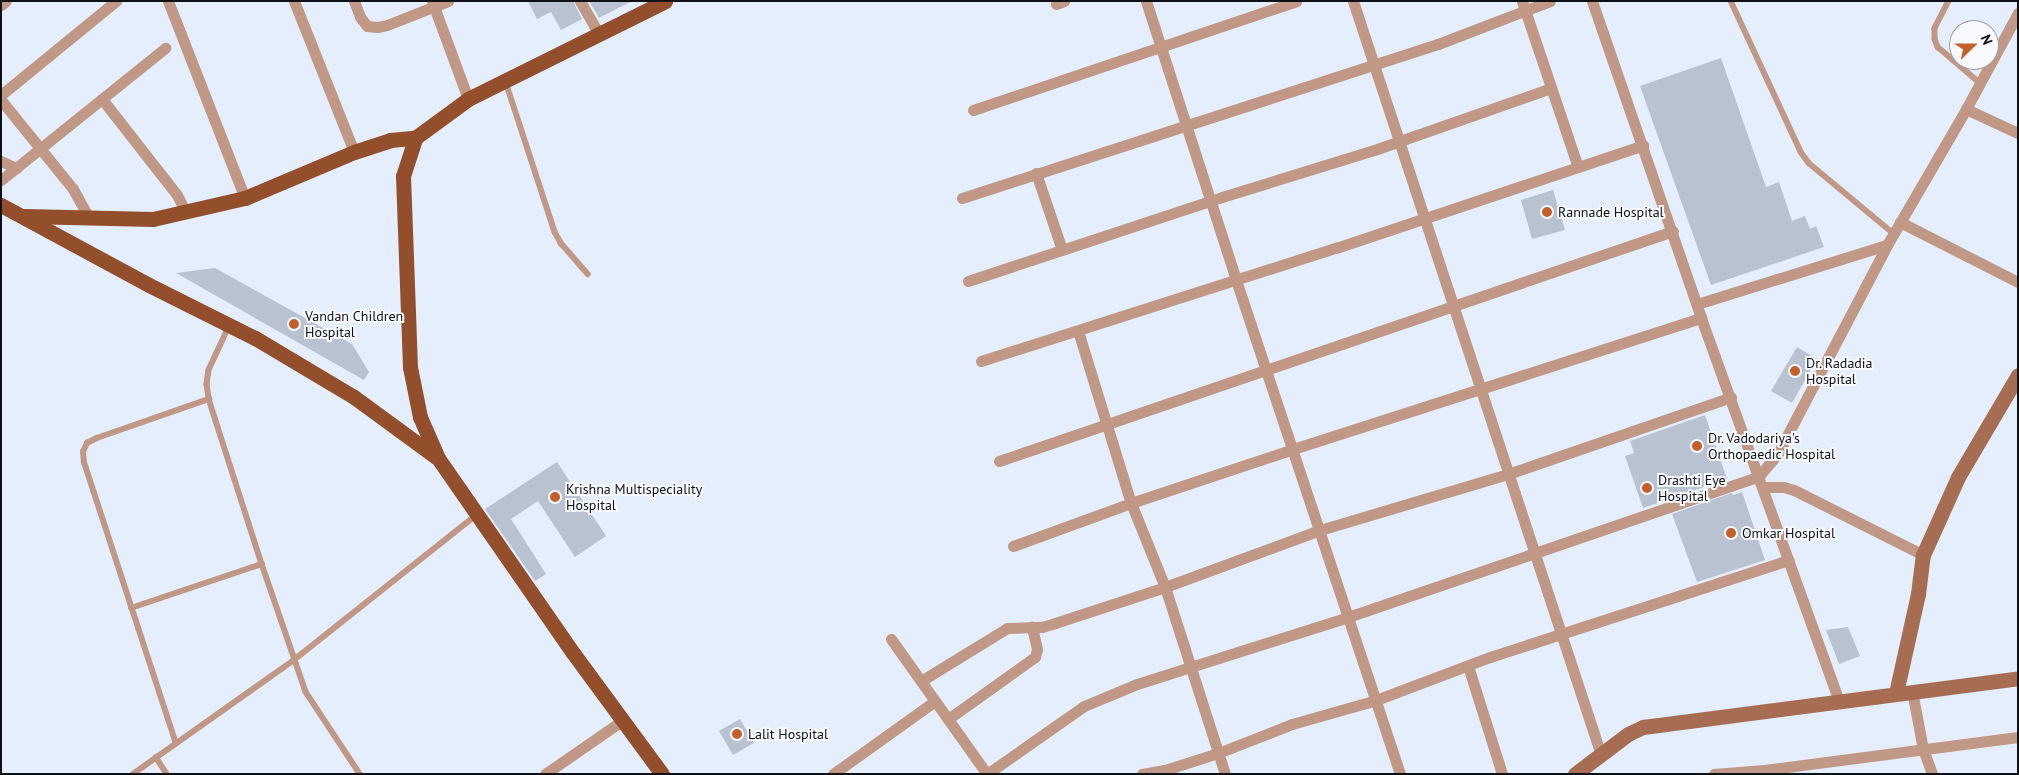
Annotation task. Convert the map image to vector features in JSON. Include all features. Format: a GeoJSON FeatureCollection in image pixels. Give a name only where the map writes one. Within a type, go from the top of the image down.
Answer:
{"type":"FeatureCollection","features":[{"type":"Feature","properties":{"kind":"main road"},"geometry":{"type":"LineString","coordinates":[[23,216],[152,218],[245,198],[354,152],[390,140],[415,138],[468,98],[665,1]]}},
{"type":"Feature","properties":{"kind":"main road"},"geometry":{"type":"LineString","coordinates":[[415,138],[403,176],[410,367],[420,417],[438,458],[476,515],[662,774]]}},
{"type":"Feature","properties":{"kind":"main road"},"geometry":{"type":"LineString","coordinates":[[1,205],[149,285],[255,338],[354,396],[438,458]]}},
{"type":"Feature","properties":{"kind":"street"},"geometry":{"type":"LineString","coordinates":[[1,5],[6,1]]}},
{"type":"Feature","properties":{"kind":"street"},"geometry":{"type":"LineString","coordinates":[[1,95],[116,1]]}},
{"type":"Feature","properties":{"kind":"street"},"geometry":{"type":"LineString","coordinates":[[168,1],[245,198]]}},
{"type":"Feature","properties":{"kind":"street"},"geometry":{"type":"LineString","coordinates":[[294,1],[354,152]]}},
{"type":"Feature","properties":{"kind":"street"},"geometry":{"type":"LineString","coordinates":[[354,1],[360,17],[366,26],[387,25],[433,4],[448,1]]}},
{"type":"Feature","properties":{"kind":"street"},"geometry":{"type":"LineString","coordinates":[[580,1],[599,34]]}},
{"type":"Feature","properties":{"kind":"street"},"geometry":{"type":"LineString","coordinates":[[1146,1],[1185,125],[1400,774]]}},
{"type":"Feature","properties":{"kind":"street"},"geometry":{"type":"LineString","coordinates":[[972,110],[1296,1]]}},
{"type":"Feature","properties":{"kind":"street"},"geometry":{"type":"LineString","coordinates":[[1353,1],[1601,754]]}},
{"type":"Feature","properties":{"kind":"street"},"geometry":{"type":"LineString","coordinates":[[962,198],[1438,44],[1524,6],[1550,1]]}},
{"type":"Feature","properties":{"kind":"street"},"geometry":{"type":"LineString","coordinates":[[1592,1],[1697,304],[1839,701]]}},
{"type":"Feature","properties":{"kind":"street"},"geometry":{"type":"LineString","coordinates":[[433,4],[468,98]]}},
{"type":"Feature","properties":{"kind":"street"},"geometry":{"type":"LineString","coordinates":[[1524,6],[1578,167]]}},
{"type":"Feature","properties":{"kind":"street"},"geometry":{"type":"LineString","coordinates":[[1761,481],[1778,453],[1893,233],[1980,84],[2018,13]]}},
{"type":"Feature","properties":{"kind":"street"},"geometry":{"type":"LineString","coordinates":[[1,180],[165,48]]}},
{"type":"Feature","properties":{"kind":"street"},"geometry":{"type":"LineString","coordinates":[[968,281],[1211,201],[1399,142],[1551,88]]}},
{"type":"Feature","properties":{"kind":"street"},"geometry":{"type":"LineString","coordinates":[[102,99],[178,195],[185,211]]}},
{"type":"Feature","properties":{"kind":"street"},"geometry":{"type":"LineString","coordinates":[[1,100],[79,198],[89,218]]}},
{"type":"Feature","properties":{"kind":"street"},"geometry":{"type":"LineString","coordinates":[[1966,108],[2018,133]]}},
{"type":"Feature","properties":{"kind":"street"},"geometry":{"type":"LineString","coordinates":[[981,361],[1236,280],[1643,145]]}},
{"type":"Feature","properties":{"kind":"street"},"geometry":{"type":"LineString","coordinates":[[1,162],[16,168]]}},
{"type":"Feature","properties":{"kind":"street"},"geometry":{"type":"LineString","coordinates":[[1036,173],[1062,250]]}},
{"type":"Feature","properties":{"kind":"street"},"geometry":{"type":"LineString","coordinates":[[1900,222],[2018,282]]}},
{"type":"Feature","properties":{"kind":"street"},"geometry":{"type":"LineString","coordinates":[[999,461],[1452,305],[1673,232]]}},
{"type":"Feature","properties":{"kind":"street"},"geometry":{"type":"LineString","coordinates":[[1697,304],[1887,245]]}},
{"type":"Feature","properties":{"kind":"street"},"geometry":{"type":"LineString","coordinates":[[1014,546],[1131,503],[1292,449],[1702,318]]}},
{"type":"Feature","properties":{"kind":"street"},"geometry":{"type":"LineString","coordinates":[[1078,331],[1108,423],[1131,503],[1165,588],[1225,774]]}},
{"type":"Feature","properties":{"kind":"street"},"geometry":{"type":"LineString","coordinates":[[1896,693],[1918,594],[1923,555],[1958,477],[2018,375]]}},
{"type":"Feature","properties":{"kind":"street"},"geometry":{"type":"LineString","coordinates":[[921,681],[999,631],[1007,628],[1032,627],[1055,623],[1165,588],[1320,530],[1508,474],[1731,397]]}},
{"type":"Feature","properties":{"kind":"street"},"geometry":{"type":"LineString","coordinates":[[891,639],[988,774],[1084,706],[1137,684],[1348,617],[1534,551],[1761,481],[1794,490],[1923,555]]}},
{"type":"Feature","properties":{"kind":"street"},"geometry":{"type":"LineString","coordinates":[[1142,774],[1165,770],[1218,753],[1292,724],[1376,700],[1468,666],[1789,560]]}},
{"type":"Feature","properties":{"kind":"street"},"geometry":{"type":"LineString","coordinates":[[948,719],[1034,657],[1037,649],[1032,627]]}},
{"type":"Feature","properties":{"kind":"street"},"geometry":{"type":"LineString","coordinates":[[1468,666],[1502,774]]}},
{"type":"Feature","properties":{"kind":"street"},"geometry":{"type":"LineString","coordinates":[[1575,774],[1628,734],[1643,727],[2018,678]]}},
{"type":"Feature","properties":{"kind":"street"},"geometry":{"type":"LineString","coordinates":[[1912,691],[1923,749],[1932,774]]}},
{"type":"Feature","properties":{"kind":"street"},"geometry":{"type":"LineString","coordinates":[[833,774],[846,770],[935,701]]}},
{"type":"Feature","properties":{"kind":"street"},"geometry":{"type":"LineString","coordinates":[[545,774],[623,720]]}},
{"type":"Feature","properties":{"kind":"street"},"geometry":{"type":"LineString","coordinates":[[1714,774],[1765,772],[2018,737]]}},
{"type":"Feature","properties":{"kind":"lane"},"geometry":{"type":"LineString","coordinates":[[1731,1],[1805,157],[1893,233]]}},
{"type":"Feature","properties":{"kind":"lane"},"geometry":{"type":"LineString","coordinates":[[1948,1],[1935,29],[1935,39],[1938,47],[1980,84]]}},
{"type":"Feature","properties":{"kind":"lane"},"geometry":{"type":"LineString","coordinates":[[505,80],[555,232],[561,243],[588,274]]}},
{"type":"Feature","properties":{"kind":"lane"},"geometry":{"type":"LineString","coordinates":[[230,325],[209,370],[207,384],[209,399],[262,564],[306,692],[360,774]]}},
{"type":"Feature","properties":{"kind":"lane"},"geometry":{"type":"LineString","coordinates":[[176,744],[84,463],[83,452],[87,443],[97,438],[209,399]]}},
{"type":"Feature","properties":{"kind":"lane"},"geometry":{"type":"LineString","coordinates":[[133,774],[294,660],[476,515]]}},
{"type":"Feature","properties":{"kind":"lane"},"geometry":{"type":"LineString","coordinates":[[132,608],[262,564]]}},
{"type":"Feature","properties":{"kind":"lane"},"geometry":{"type":"LineString","coordinates":[[156,757],[167,774]]}},
{"type":"Feature","properties":{"kind":"building"},"geometry":{"type":"Polygon","coordinates":[[[528,1],[573,1],[582,19],[561,30],[551,12],[537,19],[528,1]]]}},
{"type":"Feature","properties":{"kind":"building"},"geometry":{"type":"Polygon","coordinates":[[[589,1],[632,1],[599,18],[589,1]]]}},
{"type":"Feature","properties":{"kind":"building"},"geometry":{"type":"Polygon","coordinates":[[[1721,58],[1766,187],[1779,182],[1792,221],[1805,216],[1810,229],[1816,226],[1824,247],[1711,285],[1640,86],[1721,58]]]}},
{"type":"Feature","properties":{"kind":"building"},"geometry":{"type":"Polygon","coordinates":[[[1553,190],[1565,230],[1532,239],[1521,200],[1553,190]]]}},
{"type":"Feature","properties":{"kind":"building"},"geometry":{"type":"Polygon","coordinates":[[[215,268],[352,344],[369,372],[364,380],[176,273],[215,268]]]}},
{"type":"Feature","properties":{"kind":"building"},"geometry":{"type":"Polygon","coordinates":[[[1797,347],[1817,359],[1792,403],[1771,391],[1797,347]]]}},
{"type":"Feature","properties":{"kind":"building"},"geometry":{"type":"Polygon","coordinates":[[[1705,415],[1727,479],[1643,508],[1625,456],[1634,453],[1630,441],[1705,415]]]}},
{"type":"Feature","properties":{"kind":"building"},"geometry":{"type":"Polygon","coordinates":[[[557,462],[606,536],[575,557],[538,501],[511,519],[546,574],[535,581],[485,509],[557,462]]]}},
{"type":"Feature","properties":{"kind":"building"},"geometry":{"type":"Polygon","coordinates":[[[1742,492],[1765,560],[1697,582],[1672,514],[1732,493],[1733,495],[1742,492]]]}},
{"type":"Feature","properties":{"kind":"building"},"geometry":{"type":"Polygon","coordinates":[[[1848,627],[1860,656],[1839,664],[1826,630],[1848,627]]]}},
{"type":"Feature","properties":{"kind":"building"},"geometry":{"type":"Polygon","coordinates":[[[740,719],[754,743],[733,755],[719,731],[740,719]]]}},
{"type":"Feature","properties":{"kind":"place","name":"Rannade Hospital"},"geometry":{"type":"Point","coordinates":[1547,212]}},
{"type":"Feature","properties":{"kind":"place","name":"Vandan Children Hospital"},"geometry":{"type":"Point","coordinates":[294,324]}},
{"type":"Feature","properties":{"kind":"place","name":"Dr. Radadia Hospital"},"geometry":{"type":"Point","coordinates":[1795,371]}},
{"type":"Feature","properties":{"kind":"place","name":"Dr. Vadodariya's Orthopaedic Hospital"},"geometry":{"type":"Point","coordinates":[1697,446]}},
{"type":"Feature","properties":{"kind":"place","name":"Drashti Eye Hospital"},"geometry":{"type":"Point","coordinates":[1647,488]}},
{"type":"Feature","properties":{"kind":"place","name":"Krishna Multispeciality Hospital"},"geometry":{"type":"Point","coordinates":[555,497]}},
{"type":"Feature","properties":{"kind":"place","name":"Omkar Hospital"},"geometry":{"type":"Point","coordinates":[1731,533]}},
{"type":"Feature","properties":{"kind":"place","name":"Lalit Hospital"},"geometry":{"type":"Point","coordinates":[737,734]}}]}
